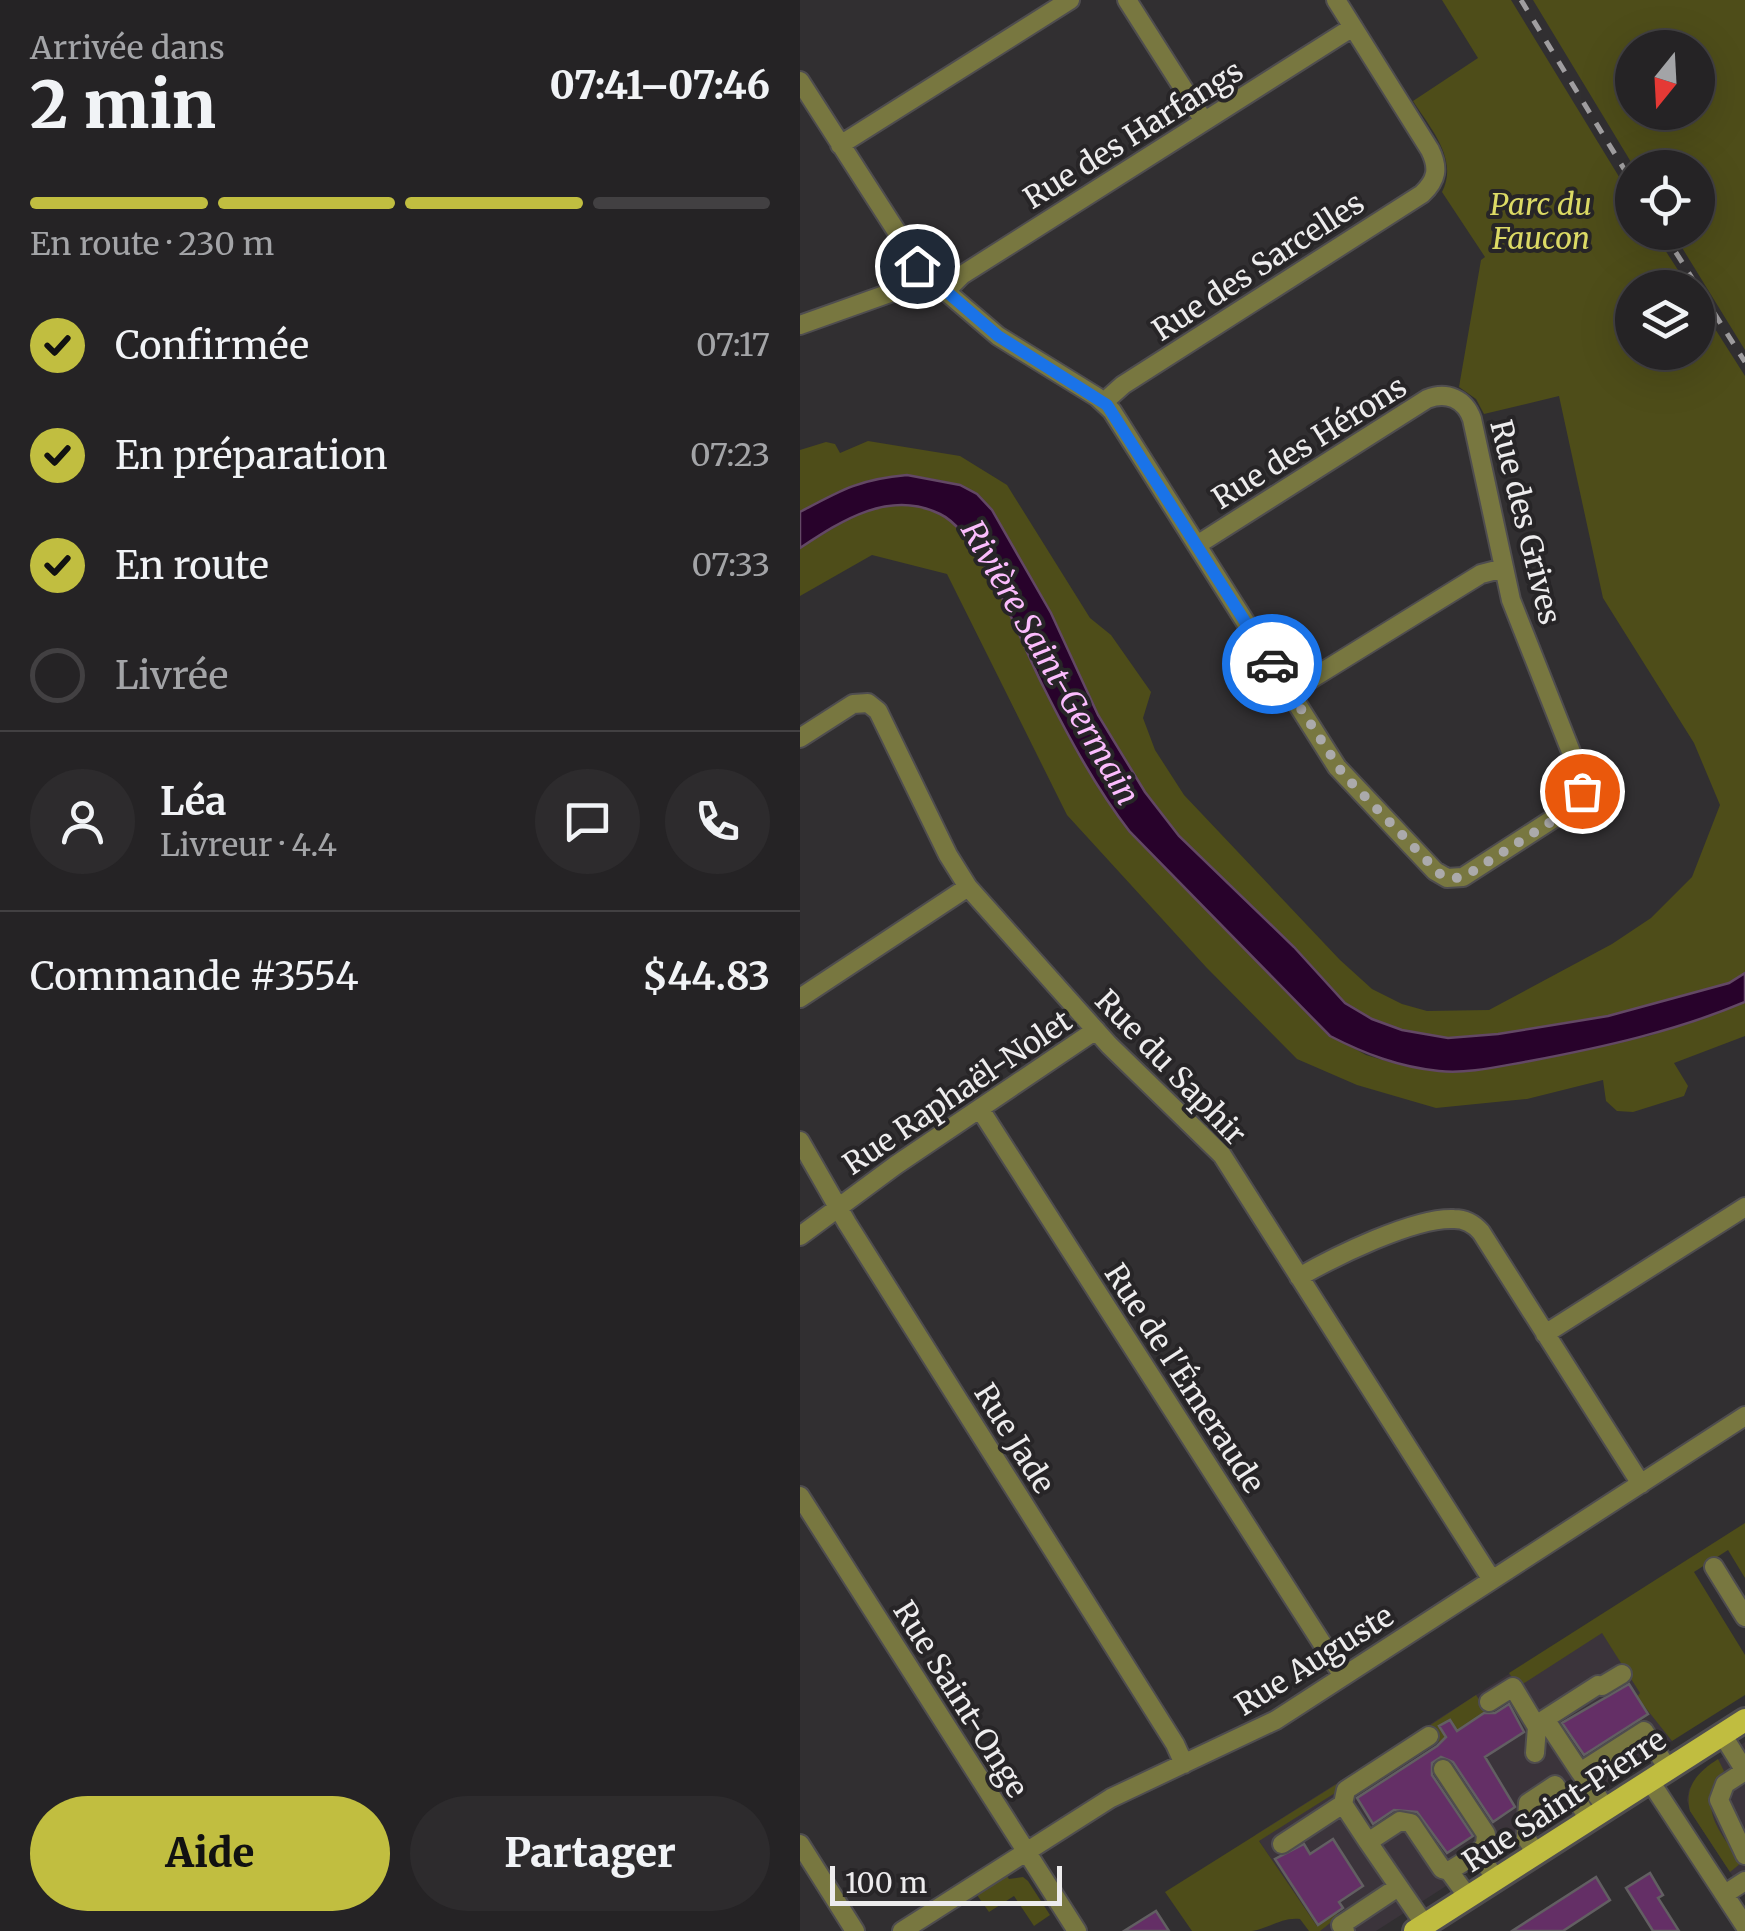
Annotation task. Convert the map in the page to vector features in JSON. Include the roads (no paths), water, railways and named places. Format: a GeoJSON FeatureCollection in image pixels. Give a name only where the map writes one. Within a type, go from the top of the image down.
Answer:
{"type":"FeatureCollection","features":[{"type":"Feature","properties":{"kind":"main road","name":"Rue Saint-Pierre"},"geometry":{"type":"LineString","coordinates":[[1423,1928],[1745,1720]]}},
{"type":"Feature","properties":{"kind":"street"},"geometry":{"type":"LineString","coordinates":[[840,145],[1070,0]]}},
{"type":"Feature","properties":{"kind":"street"},"geometry":{"type":"LineString","coordinates":[[1127,0],[1204,121]]}},
{"type":"Feature","properties":{"kind":"street"},"geometry":{"type":"LineString","coordinates":[[1336,0],[1353,27]]}},
{"type":"Feature","properties":{"kind":"street","name":"Rue des Harfangs"},"geometry":{"type":"LineString","coordinates":[[946,291],[962,275],[1353,27]]}},
{"type":"Feature","properties":{"kind":"street","name":"Rue des Sarcelles"},"geometry":{"type":"LineString","coordinates":[[1104,402],[1123,385],[1422,194],[1437,173],[1430,150],[1353,27]]}},
{"type":"Feature","properties":{"kind":"street"},"geometry":{"type":"LineString","coordinates":[[800,81],[917,266],[998,336],[1104,402],[1290,692],[1481,574],[1504,568]]}},
{"type":"Feature","properties":{"kind":"street"},"geometry":{"type":"LineString","coordinates":[[800,326],[928,276]]}},
{"type":"Feature","properties":{"kind":"street","name":"Rue des Hérons"},"geometry":{"type":"LineString","coordinates":[[1197,545],[1427,399],[1454,398]]}},
{"type":"Feature","properties":{"kind":"street","name":"Rue des Grives"},"geometry":{"type":"LineString","coordinates":[[1290,692],[1343,774],[1428,865],[1448,878],[1470,873],[1576,804],[1582,791],[1581,776],[1515,610],[1472,419],[1465,405],[1454,398]]}},
{"type":"Feature","properties":{"kind":"street","name":"Rue du Saphir"},"geometry":{"type":"LineString","coordinates":[[800,738],[853,704],[868,703],[881,717],[968,887],[1096,1030],[1222,1155],[1492,1580]]}},
{"type":"Feature","properties":{"kind":"street"},"geometry":{"type":"LineString","coordinates":[[800,998],[968,887]]}},
{"type":"Feature","properties":{"kind":"street","name":"Rue Raphaël-Nolet"},"geometry":{"type":"LineString","coordinates":[[800,1236],[1096,1030]]}},
{"type":"Feature","properties":{"kind":"street","name":"Rue de l'Émeraude"},"geometry":{"type":"LineString","coordinates":[[980,1110],[1343,1676]]}},
{"type":"Feature","properties":{"kind":"street","name":"Rue Jade"},"geometry":{"type":"LineString","coordinates":[[800,1141],[1184,1764]]}},
{"type":"Feature","properties":{"kind":"street"},"geometry":{"type":"LineString","coordinates":[[1545,1334],[1745,1207]]}},
{"type":"Feature","properties":{"kind":"street"},"geometry":{"type":"LineString","coordinates":[[1299,1277],[1394,1232],[1449,1218],[1462,1220],[1482,1232],[1641,1484]]}},
{"type":"Feature","properties":{"kind":"street","name":"Rue Auguste"},"geometry":{"type":"LineString","coordinates":[[902,1931],[1111,1798],[1258,1730],[1745,1416]]}},
{"type":"Feature","properties":{"kind":"street","name":"Rue Saint-Onge"},"geometry":{"type":"LineString","coordinates":[[800,1496],[1077,1931]]}},
{"type":"Feature","properties":{"kind":"street"},"geometry":{"type":"LineString","coordinates":[[1714,1567],[1745,1617]]}},
{"type":"Feature","properties":{"kind":"street"},"geometry":{"type":"LineString","coordinates":[[1598,1814],[1580,1772],[1545,1718],[1622,1674]]}},
{"type":"Feature","properties":{"kind":"street"},"geometry":{"type":"LineString","coordinates":[[1489,1702],[1513,1688],[1536,1724],[1535,1752]]}},
{"type":"Feature","properties":{"kind":"street"},"geometry":{"type":"LineString","coordinates":[[1580,1772],[1644,1731],[1659,1775],[1745,1926]]}},
{"type":"Feature","properties":{"kind":"street"},"geometry":{"type":"LineString","coordinates":[[1722,1734],[1745,1771],[1725,1784],[1720,1793],[1720,1806],[1740,1823],[1735,1840],[1745,1855]]}},
{"type":"Feature","properties":{"kind":"street"},"geometry":{"type":"LineString","coordinates":[[1282,1844],[1343,1804],[1346,1790],[1429,1736]]}},
{"type":"Feature","properties":{"kind":"street"},"geometry":{"type":"LineString","coordinates":[[1443,1770],[1486,1834],[1485,1845],[1449,1871]]}},
{"type":"Feature","properties":{"kind":"street"},"geometry":{"type":"LineString","coordinates":[[1536,1854],[1526,1838],[1528,1804],[1555,1786],[1562,1795],[1598,1814]]}},
{"type":"Feature","properties":{"kind":"street"},"geometry":{"type":"LineString","coordinates":[[1343,1804],[1423,1928]]}},
{"type":"Feature","properties":{"kind":"street"},"geometry":{"type":"LineString","coordinates":[[1368,1842],[1400,1822],[1411,1824],[1442,1869],[1449,1871],[1468,1897]]}},
{"type":"Feature","properties":{"kind":"street"},"geometry":{"type":"LineString","coordinates":[[800,1844],[855,1931]]}},
{"type":"Feature","properties":{"kind":"street"},"geometry":{"type":"LineString","coordinates":[[1478,1852],[1496,1879]]}},
{"type":"Feature","properties":{"kind":"street"},"geometry":{"type":"LineString","coordinates":[[1724,1894],[1745,1881]]}},
{"type":"Feature","properties":{"kind":"street"},"geometry":{"type":"LineString","coordinates":[[1346,1931],[1342,1925],[1398,1888]]}},
{"type":"Feature","properties":{"kind":"water","name":"Rivière Saint-Germain"},"geometry":{"type":"Polygon","coordinates":[[[907,475],[960,485],[977,494],[992,510],[1051,613],[1098,715],[1145,792],[1179,836],[1294,947],[1345,1003],[1402,1030],[1448,1038],[1608,1016],[1729,983],[1745,973],[1745,1002],[1639,1037],[1558,1056],[1450,1072],[1369,1054],[1330,1036],[1130,832],[1094,780],[986,567],[956,525],[921,507],[884,507],[849,519],[800,548],[800,512],[851,487],[907,475]]]}},
{"type":"Feature","properties":{"kind":"railway"},"geometry":{"type":"LineString","coordinates":[[1521,0],[1615,154]]}},
{"type":"Feature","properties":{"kind":"railway"},"geometry":{"type":"LineString","coordinates":[[1674,250],[1745,362]]}},
{"type":"Feature","properties":{"kind":"park label","name":"Parc du Faucon"},"geometry":{"type":"Point","coordinates":[1541,221]}}]}
